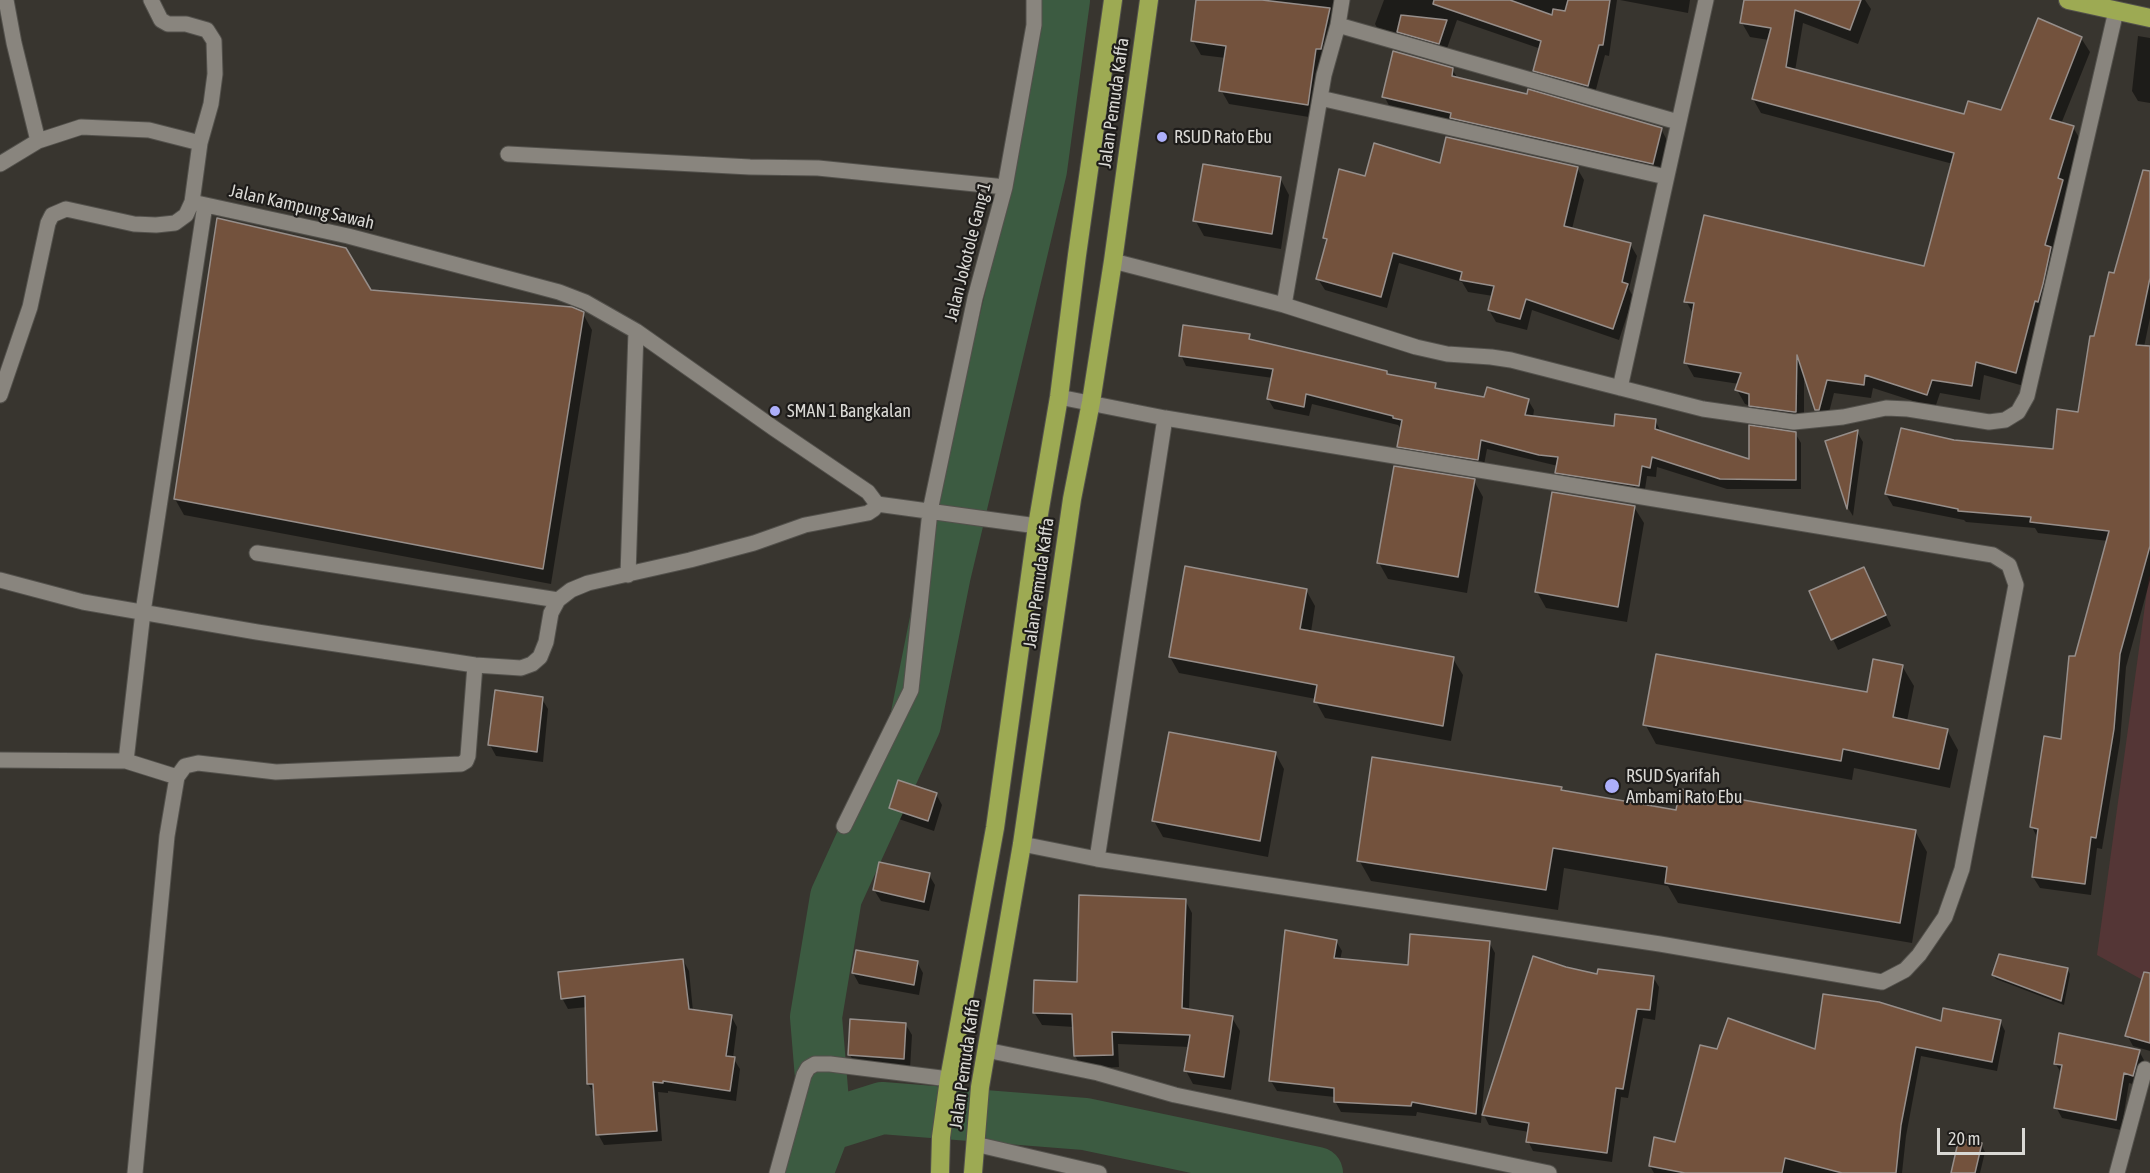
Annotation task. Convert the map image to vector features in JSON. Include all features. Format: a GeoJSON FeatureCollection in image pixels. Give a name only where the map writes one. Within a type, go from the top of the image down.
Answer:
{"type":"FeatureCollection","features":[{"type":"Feature","properties":{"kind":"highway","name":"Jalan Pemuda Kaffa"},"geometry":{"type":"LineString","coordinates":[[940,1173],[941,1137],[948,1083],[995,828],[1037,526],[1059,397],[1113,0]]}},
{"type":"Feature","properties":{"kind":"highway","name":"Jalan Pemuda Kaffa"},"geometry":{"type":"LineString","coordinates":[[973,1173],[980,1087],[1022,844],[1072,499],[1091,402],[1113,261],[1149,0]]}},
{"type":"Feature","properties":{"kind":"highway"},"geometry":{"type":"LineString","coordinates":[[2068,0],[2150,18]]}},
{"type":"Feature","properties":{"kind":"street"},"geometry":{"type":"LineString","coordinates":[[6,0],[38,141]]}},
{"type":"Feature","properties":{"kind":"street"},"geometry":{"type":"LineString","coordinates":[[126,761],[143,612],[199,203],[200,143],[211,104],[215,74],[214,41],[207,30],[186,24],[168,24],[161,20],[152,0]]}},
{"type":"Feature","properties":{"kind":"street","name":"Jalan Jokotole Gang 1"},"geometry":{"type":"LineString","coordinates":[[844,826],[911,690],[937,513],[975,298],[1005,187],[1034,25],[1034,0]]}},
{"type":"Feature","properties":{"kind":"street"},"geometry":{"type":"LineString","coordinates":[[1284,305],[1324,75],[1338,25],[1342,0]]}},
{"type":"Feature","properties":{"kind":"street"},"geometry":{"type":"LineString","coordinates":[[1620,388],[1706,0]]}},
{"type":"Feature","properties":{"kind":"street"},"geometry":{"type":"LineString","coordinates":[[1113,261],[1284,305],[1416,347],[1447,354],[1511,360],[1703,409],[1794,422],[1843,417],[1886,408],[1908,409],[1989,422],[2005,420],[2018,412],[2027,396],[2116,11]]}},
{"type":"Feature","properties":{"kind":"street"},"geometry":{"type":"LineString","coordinates":[[1338,25],[1678,122]]}},
{"type":"Feature","properties":{"kind":"street"},"geometry":{"type":"LineString","coordinates":[[1320,98],[1666,177]]}},
{"type":"Feature","properties":{"kind":"street"},"geometry":{"type":"LineString","coordinates":[[0,164],[38,141],[81,127],[149,130],[200,143]]}},
{"type":"Feature","properties":{"kind":"street"},"geometry":{"type":"LineString","coordinates":[[508,154],[750,167],[818,168],[1005,187]]}},
{"type":"Feature","properties":{"kind":"street"},"geometry":{"type":"LineString","coordinates":[[0,396],[33,297],[48,223],[52,215],[66,209],[134,224],[156,225],[175,223],[199,203]]}},
{"type":"Feature","properties":{"kind":"street","name":"Jalan Kampung Sawah"},"geometry":{"type":"LineString","coordinates":[[199,203],[348,236],[535,284],[585,302],[636,331],[868,492],[877,504]]}},
{"type":"Feature","properties":{"kind":"street"},"geometry":{"type":"LineString","coordinates":[[628,575],[636,331]]}},
{"type":"Feature","properties":{"kind":"street"},"geometry":{"type":"LineString","coordinates":[[1022,844],[1097,859],[1660,944],[1882,982],[1905,970],[1924,948],[1945,917],[1962,868],[2016,585],[2009,565],[1993,555],[1165,418],[1059,397]]}},
{"type":"Feature","properties":{"kind":"street"},"geometry":{"type":"LineString","coordinates":[[1097,859],[1165,418]]}},
{"type":"Feature","properties":{"kind":"street"},"geometry":{"type":"LineString","coordinates":[[0,580],[83,602],[257,632],[475,665],[521,668],[532,664],[540,657],[551,613],[558,600],[571,590],[588,583],[754,543],[805,525],[868,513],[877,504],[1037,526]]}},
{"type":"Feature","properties":{"kind":"street"},"geometry":{"type":"LineString","coordinates":[[257,552],[558,600]]}},
{"type":"Feature","properties":{"kind":"street"},"geometry":{"type":"LineString","coordinates":[[135,1173],[167,836],[177,777],[185,766],[198,763],[276,771],[461,764],[468,756],[475,665]]}},
{"type":"Feature","properties":{"kind":"street"},"geometry":{"type":"LineString","coordinates":[[0,760],[126,761],[177,777]]}},
{"type":"Feature","properties":{"kind":"street"},"geometry":{"type":"LineString","coordinates":[[986,1050],[1098,1073],[1175,1095],[1549,1173]]}},
{"type":"Feature","properties":{"kind":"street"},"geometry":{"type":"LineString","coordinates":[[777,1173],[804,1075],[808,1068],[822,1064],[948,1083]]}},
{"type":"Feature","properties":{"kind":"street"},"geometry":{"type":"LineString","coordinates":[[2117,1173],[2145,1069]]}},
{"type":"Feature","properties":{"kind":"street"},"geometry":{"type":"LineString","coordinates":[[975,1137],[1099,1173]]}},
{"type":"Feature","properties":{"kind":"shaded area"},"geometry":{"type":"Polygon","coordinates":[[[2150,577],[2150,984],[2097,955],[2150,577]]]}},
{"type":"Feature","properties":{"kind":"building"},"geometry":{"type":"Polygon","coordinates":[[[1196,0],[1262,0],[1330,8],[1321,49],[1316,49],[1308,105],[1219,91],[1226,46],[1191,41],[1196,0]]]}},
{"type":"Feature","properties":{"kind":"building"},"geometry":{"type":"Polygon","coordinates":[[[1434,0],[1510,0],[1552,15],[1553,9],[1565,11],[1568,0],[1610,0],[1603,45],[1599,45],[1588,86],[1533,71],[1541,41],[1433,4],[1434,0]]]}},
{"type":"Feature","properties":{"kind":"building"},"geometry":{"type":"Polygon","coordinates":[[[1744,0],[1861,0],[1850,30],[1795,10],[1786,67],[1964,114],[1968,101],[2001,110],[2038,18],[2082,37],[2050,119],[2074,126],[2058,178],[2063,180],[2045,245],[2051,247],[2043,284],[2038,302],[2035,301],[2016,373],[1976,362],[1972,386],[1932,380],[1927,395],[1865,375],[1864,385],[1827,380],[1819,410],[1815,410],[1797,355],[1796,412],[1794,412],[1749,406],[1749,394],[1735,390],[1741,373],[1684,363],[1694,303],[1684,302],[1704,215],[1924,266],[1954,153],[1752,99],[1771,28],[1740,23],[1744,0]]]}},
{"type":"Feature","properties":{"kind":"building"},"geometry":{"type":"Polygon","coordinates":[[[1401,15],[1447,20],[1439,44],[1397,32],[1401,15]]]}},
{"type":"Feature","properties":{"kind":"building"},"geometry":{"type":"Polygon","coordinates":[[[1393,51],[1453,68],[1452,76],[1527,94],[1528,89],[1662,128],[1653,164],[1450,118],[1451,113],[1382,97],[1393,51]]]}},
{"type":"Feature","properties":{"kind":"building"},"geometry":{"type":"Polygon","coordinates":[[[1446,137],[1578,167],[1564,226],[1631,243],[1622,282],[1628,284],[1613,329],[1526,299],[1520,319],[1488,310],[1494,286],[1460,280],[1462,272],[1393,253],[1381,297],[1316,279],[1327,239],[1323,238],[1339,169],[1365,176],[1374,143],[1440,163],[1446,137]]]}},
{"type":"Feature","properties":{"kind":"building"},"geometry":{"type":"Polygon","coordinates":[[[1203,164],[1281,177],[1272,234],[1193,221],[1203,164]]]}},
{"type":"Feature","properties":{"kind":"building"},"geometry":{"type":"Polygon","coordinates":[[[2143,170],[2150,171],[2150,278],[2136,345],[2150,346],[2150,546],[2120,654],[2114,729],[2096,838],[2091,837],[2085,884],[2032,877],[2038,829],[2030,827],[2044,736],[2061,739],[2069,656],[2075,656],[2109,531],[2030,522],[2031,517],[1958,511],[1958,509],[1885,494],[1901,428],[1954,440],[2053,449],[2057,409],[2078,412],[2090,336],[2094,336],[2109,272],[2114,273],[2143,170]]]}},
{"type":"Feature","properties":{"kind":"building"},"geometry":{"type":"Polygon","coordinates":[[[217,218],[346,248],[371,290],[572,307],[584,312],[543,569],[174,499],[217,218]]]}},
{"type":"Feature","properties":{"kind":"building"},"geometry":{"type":"Polygon","coordinates":[[[1183,325],[1250,334],[1249,339],[1387,371],[1387,374],[1436,383],[1435,388],[1484,397],[1487,387],[1529,399],[1525,415],[1614,426],[1615,414],[1656,419],[1655,429],[1749,459],[1749,425],[1796,432],[1796,480],[1720,479],[1652,457],[1650,468],[1642,466],[1639,486],[1555,473],[1558,457],[1539,455],[1481,440],[1478,460],[1397,447],[1402,420],[1393,418],[1393,416],[1306,394],[1304,407],[1267,399],[1273,369],[1179,356],[1183,325]]]}},
{"type":"Feature","properties":{"kind":"building"},"geometry":{"type":"Polygon","coordinates":[[[1858,430],[1847,509],[1825,441],[1858,430]]]}},
{"type":"Feature","properties":{"kind":"building"},"geometry":{"type":"Polygon","coordinates":[[[1394,466],[1475,479],[1458,577],[1377,563],[1394,466]]]}},
{"type":"Feature","properties":{"kind":"building"},"geometry":{"type":"Polygon","coordinates":[[[1552,492],[1635,506],[1618,607],[1535,592],[1552,492]]]}},
{"type":"Feature","properties":{"kind":"building"},"geometry":{"type":"Polygon","coordinates":[[[1185,566],[1307,589],[1300,629],[1454,657],[1443,726],[1314,702],[1317,685],[1169,657],[1185,566]]]}},
{"type":"Feature","properties":{"kind":"building"},"geometry":{"type":"Polygon","coordinates":[[[1864,567],[1886,615],[1831,640],[1809,591],[1864,567]]]}},
{"type":"Feature","properties":{"kind":"building"},"geometry":{"type":"Polygon","coordinates":[[[1656,654],[1867,692],[1873,659],[1903,665],[1893,717],[1948,729],[1939,769],[1843,749],[1841,761],[1643,725],[1656,654]]]}},
{"type":"Feature","properties":{"kind":"building"},"geometry":{"type":"Polygon","coordinates":[[[495,690],[543,697],[537,752],[488,745],[495,690]]]}},
{"type":"Feature","properties":{"kind":"building"},"geometry":{"type":"Polygon","coordinates":[[[1169,732],[1276,752],[1260,841],[1152,821],[1169,732]]]}},
{"type":"Feature","properties":{"kind":"building"},"geometry":{"type":"Polygon","coordinates":[[[1372,757],[1562,787],[1561,790],[1676,810],[1680,789],[1916,830],[1900,923],[1665,883],[1667,867],[1553,848],[1546,890],[1357,861],[1372,757]]]}},
{"type":"Feature","properties":{"kind":"building"},"geometry":{"type":"Polygon","coordinates":[[[898,780],[937,793],[928,821],[889,808],[898,780]]]}},
{"type":"Feature","properties":{"kind":"building"},"geometry":{"type":"Polygon","coordinates":[[[879,862],[930,873],[924,902],[873,890],[879,862]]]}},
{"type":"Feature","properties":{"kind":"building"},"geometry":{"type":"Polygon","coordinates":[[[1079,895],[1186,899],[1182,1008],[1233,1016],[1224,1077],[1184,1071],[1190,1035],[1112,1032],[1113,1055],[1074,1056],[1072,1014],[1033,1013],[1034,980],[1077,982],[1079,895]]]}},
{"type":"Feature","properties":{"kind":"building"},"geometry":{"type":"Polygon","coordinates":[[[1285,930],[1337,940],[1334,958],[1408,965],[1410,934],[1490,941],[1476,1114],[1412,1102],[1411,1106],[1334,1102],[1334,1088],[1269,1081],[1285,930]]]}},
{"type":"Feature","properties":{"kind":"building"},"geometry":{"type":"Polygon","coordinates":[[[856,950],[918,961],[914,985],[852,973],[856,950]]]}},
{"type":"Feature","properties":{"kind":"building"},"geometry":{"type":"Polygon","coordinates":[[[1999,954],[2068,968],[2061,1001],[1992,975],[1999,954]]]}},
{"type":"Feature","properties":{"kind":"building"},"geometry":{"type":"Polygon","coordinates":[[[1533,956],[1597,974],[1598,969],[1654,976],[1650,1010],[1637,1009],[1623,1089],[1616,1088],[1607,1153],[1526,1142],[1529,1123],[1482,1115],[1533,956]]]}},
{"type":"Feature","properties":{"kind":"building"},"geometry":{"type":"Polygon","coordinates":[[[683,959],[689,1009],[732,1015],[726,1056],[735,1057],[730,1091],[663,1081],[663,1083],[653,1082],[657,1131],[596,1135],[593,1084],[587,1084],[585,996],[561,999],[558,972],[683,959]]]}},
{"type":"Feature","properties":{"kind":"building"},"geometry":{"type":"Polygon","coordinates":[[[2144,972],[2150,973],[2150,1043],[2125,1036],[2144,972]]]}},
{"type":"Feature","properties":{"kind":"building"},"geometry":{"type":"Polygon","coordinates":[[[1823,994],[1879,1002],[1941,1021],[1943,1008],[2001,1020],[1992,1062],[1916,1047],[1901,1125],[1896,1173],[1842,1173],[1785,1158],[1782,1173],[1685,1173],[1649,1166],[1654,1137],[1675,1142],[1700,1045],[1717,1049],[1728,1018],[1815,1049],[1823,994]]]}},
{"type":"Feature","properties":{"kind":"building"},"geometry":{"type":"Polygon","coordinates":[[[850,1019],[906,1023],[904,1059],[848,1055],[850,1019]]]}},
{"type":"Feature","properties":{"kind":"building"},"geometry":{"type":"Polygon","coordinates":[[[2059,1033],[2140,1050],[2133,1076],[2124,1073],[2116,1120],[2054,1108],[2062,1065],[2054,1064],[2059,1033]]]}},
{"type":"Feature","properties":{"kind":"building"},"geometry":{"type":"Polygon","coordinates":[[[1959,1138],[1982,1143],[1975,1173],[1951,1173],[1959,1138]]]}},
{"type":"Feature","properties":{"kind":"waterway"},"geometry":{"type":"LineString","coordinates":[[825,1126],[816,1017],[836,897],[915,724],[945,574],[1041,170],[1064,0]]}},
{"type":"Feature","properties":{"kind":"waterway"},"geometry":{"type":"LineString","coordinates":[[807,1173],[825,1126],[882,1108],[1085,1124],[1317,1173]]}},
{"type":"Feature","properties":{"kind":"place","name":"RSUD Rato Ebu"},"geometry":{"type":"Point","coordinates":[1162,137]}},
{"type":"Feature","properties":{"kind":"place","name":"SMAN 1 Bangkalan"},"geometry":{"type":"Point","coordinates":[775,411]}},
{"type":"Feature","properties":{"kind":"place","name":"RSUD Syarifah Ambami Rato Ebu"},"geometry":{"type":"Point","coordinates":[1612,786]}}]}
